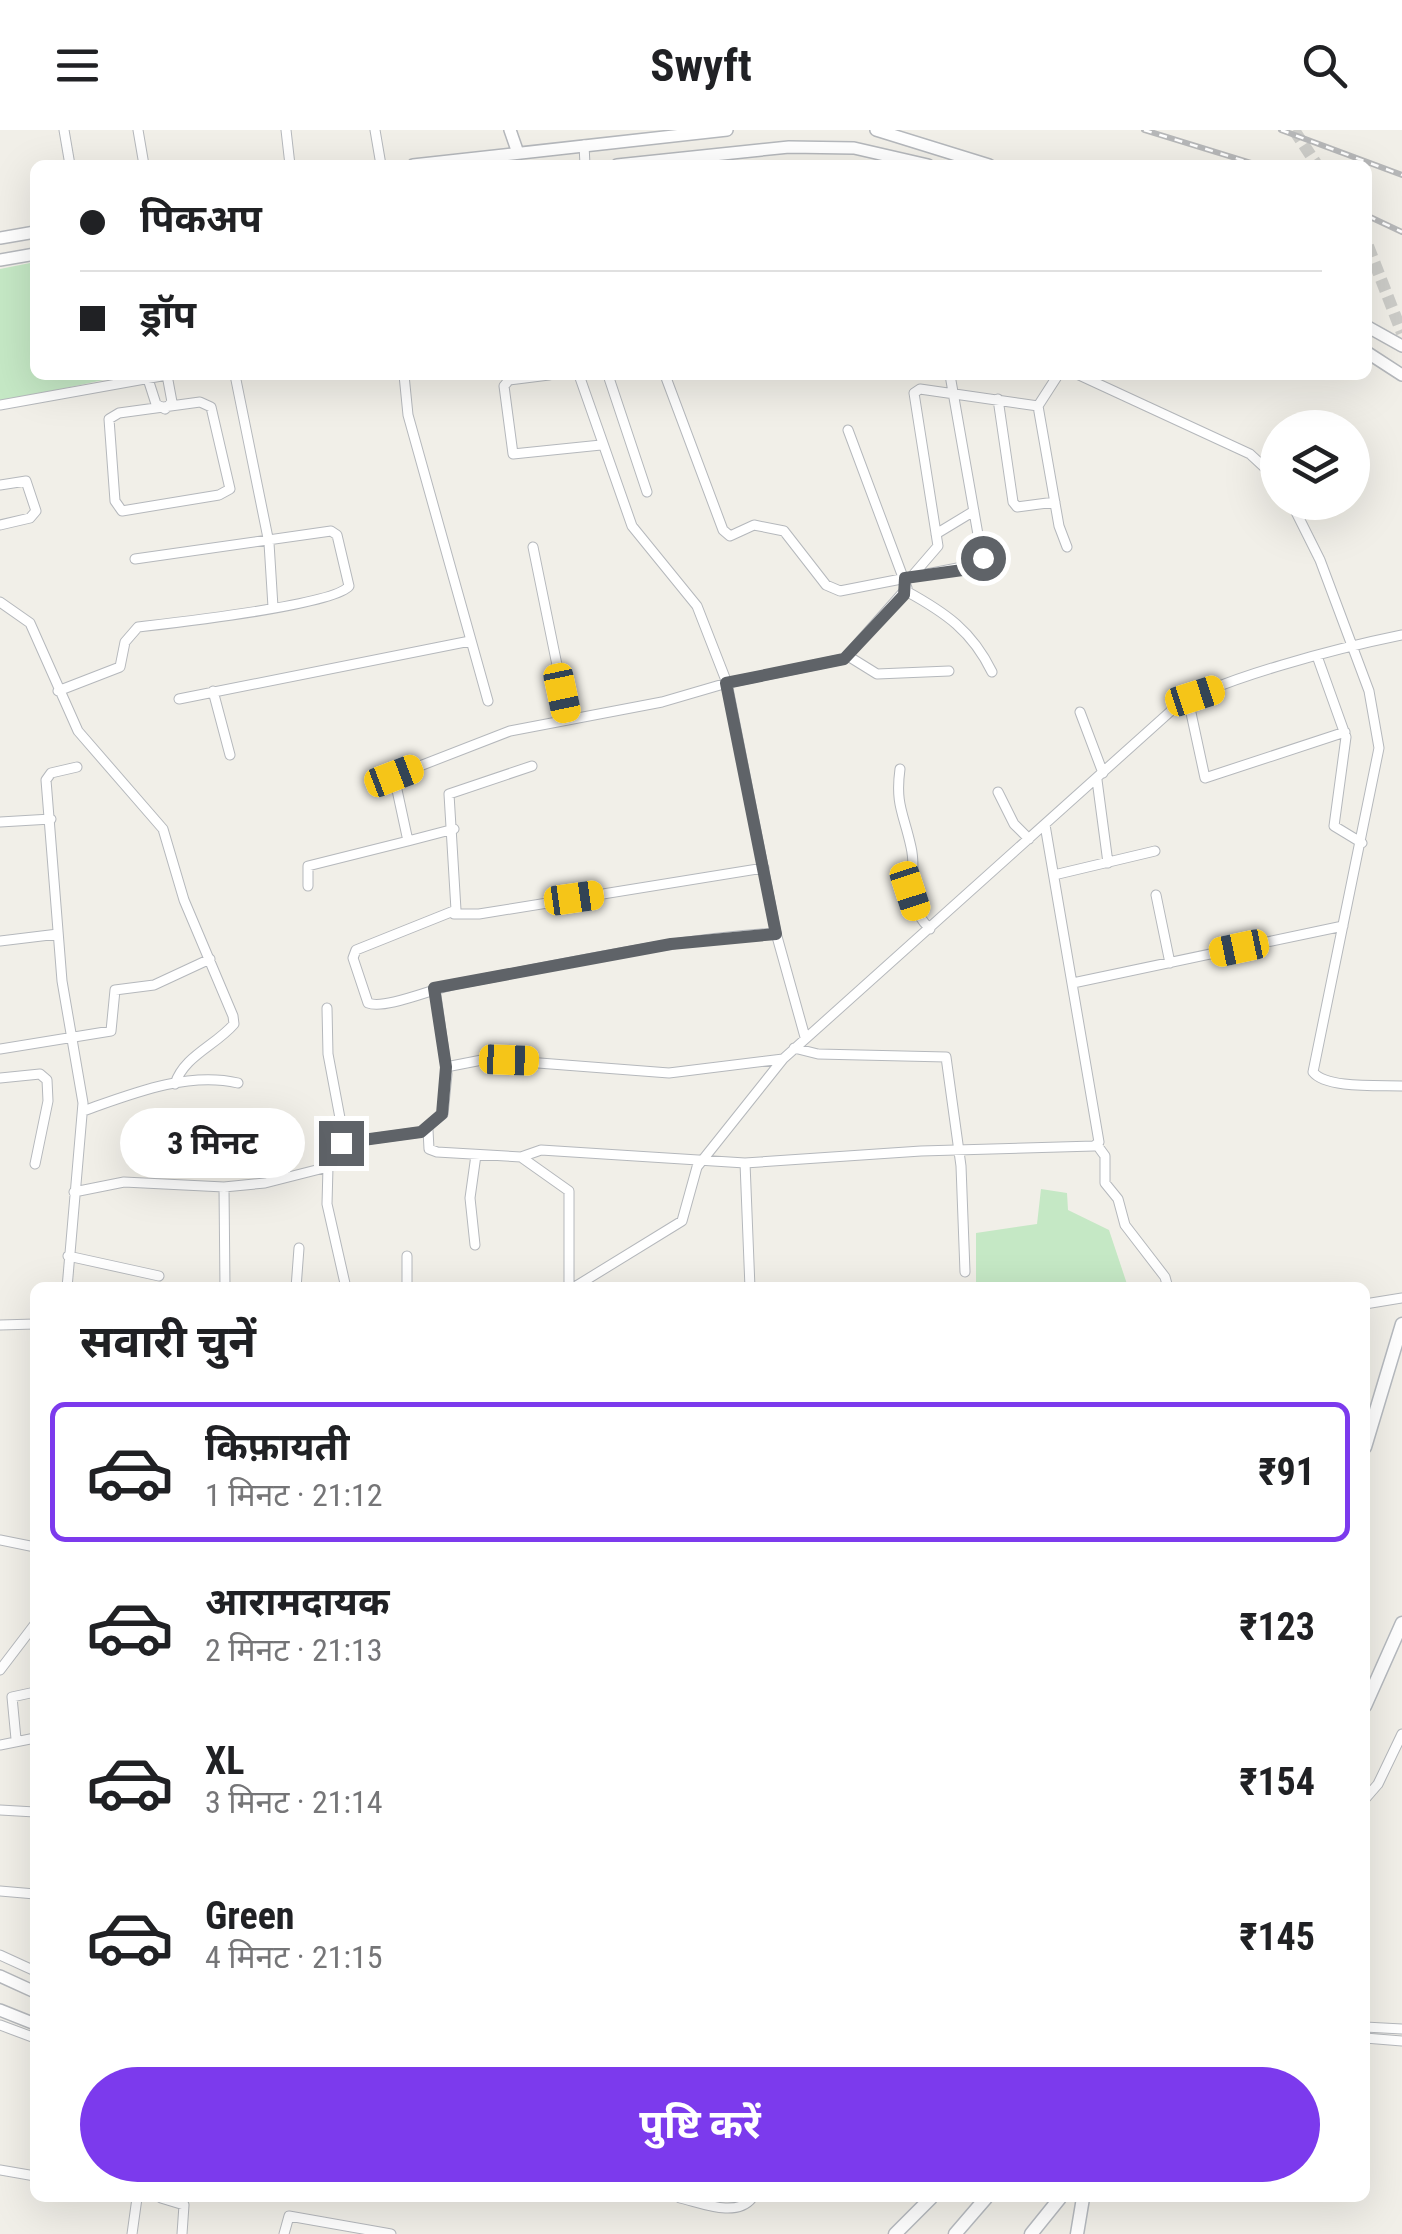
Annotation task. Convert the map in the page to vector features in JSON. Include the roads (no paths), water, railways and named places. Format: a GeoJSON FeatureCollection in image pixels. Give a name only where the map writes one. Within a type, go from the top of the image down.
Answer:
{"type":"FeatureCollection","features":[{"type":"Feature","properties":{"kind":"main road"},"geometry":{"type":"LineString","coordinates":[[1370,1430],[1402,1324]]}},
{"type":"Feature","properties":{"kind":"main road"},"geometry":{"type":"LineString","coordinates":[[1370,1695],[1402,1624]]}},
{"type":"Feature","properties":{"kind":"main road"},"geometry":{"type":"LineString","coordinates":[[895,2234],[926,2202]]}},
{"type":"Feature","properties":{"kind":"main road"},"geometry":{"type":"LineString","coordinates":[[956,2234],[983,2202]]}},
{"type":"Feature","properties":{"kind":"main road"},"geometry":{"type":"LineString","coordinates":[[1031,2234],[1057,2202]]}},
{"type":"Feature","properties":{"kind":"main road"},"geometry":{"type":"LineString","coordinates":[[1077,2234],[1082,2202]]}},
{"type":"Feature","properties":{"kind":"street"},"geometry":{"type":"LineString","coordinates":[[64,130],[69,160]]}},
{"type":"Feature","properties":{"kind":"street"},"geometry":{"type":"LineString","coordinates":[[138,130],[143,160]]}},
{"type":"Feature","properties":{"kind":"street"},"geometry":{"type":"LineString","coordinates":[[286,130],[289,160]]}},
{"type":"Feature","properties":{"kind":"street"},"geometry":{"type":"LineString","coordinates":[[375,130],[379,160]]}},
{"type":"Feature","properties":{"kind":"street"},"geometry":{"type":"LineString","coordinates":[[510,130],[518,153]]}},
{"type":"Feature","properties":{"kind":"street"},"geometry":{"type":"LineString","coordinates":[[457,160],[727,130]]}},
{"type":"Feature","properties":{"kind":"street"},"geometry":{"type":"LineString","coordinates":[[876,130],[972,160]]}},
{"type":"Feature","properties":{"kind":"street"},"geometry":{"type":"LineString","coordinates":[[584,145],[585,160]]}},
{"type":"Feature","properties":{"kind":"street"},"geometry":{"type":"LineString","coordinates":[[664,160],[788,147],[854,148],[906,160]]}},
{"type":"Feature","properties":{"kind":"street"},"geometry":{"type":"LineString","coordinates":[[0,238],[30,233]]}},
{"type":"Feature","properties":{"kind":"street"},"geometry":{"type":"LineString","coordinates":[[0,260],[30,255]]}},
{"type":"Feature","properties":{"kind":"street"},"geometry":{"type":"LineString","coordinates":[[1372,329],[1402,346]]}},
{"type":"Feature","properties":{"kind":"street"},"geometry":{"type":"LineString","coordinates":[[1372,356],[1402,375]]}},
{"type":"Feature","properties":{"kind":"street"},"geometry":{"type":"LineString","coordinates":[[0,405],[137,380]]}},
{"type":"Feature","properties":{"kind":"street"},"geometry":{"type":"LineString","coordinates":[[149,380],[156,404],[166,409],[200,402],[211,407],[230,489],[220,496],[122,511],[115,501],[107,423],[119,413],[166,409],[172,402],[168,380]]}},
{"type":"Feature","properties":{"kind":"street"},"geometry":{"type":"LineString","coordinates":[[235,380],[269,543],[273,606]]}},
{"type":"Feature","properties":{"kind":"street"},"geometry":{"type":"LineString","coordinates":[[404,380],[408,415],[488,701]]}},
{"type":"Feature","properties":{"kind":"street"},"geometry":{"type":"LineString","coordinates":[[522,380],[506,383],[513,454],[602,445]]}},
{"type":"Feature","properties":{"kind":"street"},"geometry":{"type":"LineString","coordinates":[[581,380],[632,526],[697,606],[726,683],[776,934],[805,1037]]}},
{"type":"Feature","properties":{"kind":"street"},"geometry":{"type":"LineString","coordinates":[[610,380],[648,492]]}},
{"type":"Feature","properties":{"kind":"street"},"geometry":{"type":"LineString","coordinates":[[667,380],[726,534],[754,525],[784,530],[834,591],[980,566],[983,558],[951,380]]}},
{"type":"Feature","properties":{"kind":"street"},"geometry":{"type":"LineString","coordinates":[[1055,380],[1038,406],[1067,547]]}},
{"type":"Feature","properties":{"kind":"street"},"geometry":{"type":"LineString","coordinates":[[1090,380],[1250,454],[1260,463]]}},
{"type":"Feature","properties":{"kind":"street"},"geometry":{"type":"LineString","coordinates":[[908,578],[935,554],[936,534],[914,393],[920,389],[1038,406]]}},
{"type":"Feature","properties":{"kind":"street"},"geometry":{"type":"LineString","coordinates":[[998,399],[1013,502],[1017,507],[1055,502]]}},
{"type":"Feature","properties":{"kind":"street"},"geometry":{"type":"LineString","coordinates":[[408,841],[394,776],[510,731],[662,702],[726,683],[848,656],[906,591],[908,578],[848,430]]}},
{"type":"Feature","properties":{"kind":"street"},"geometry":{"type":"LineString","coordinates":[[0,485],[26,480],[36,510],[30,518],[0,525]]}},
{"type":"Feature","properties":{"kind":"street"},"geometry":{"type":"LineString","coordinates":[[936,534],[974,511]]}},
{"type":"Feature","properties":{"kind":"street"},"geometry":{"type":"LineString","coordinates":[[1300,520],[1320,560],[1371,698],[1379,748],[1313,1072],[1323,1080],[1373,1089],[1402,1086]]}},
{"type":"Feature","properties":{"kind":"street"},"geometry":{"type":"LineString","coordinates":[[58,691],[120,667],[125,642],[134,629],[333,597],[348,590],[350,581],[334,533],[135,558]]}},
{"type":"Feature","properties":{"kind":"street"},"geometry":{"type":"LineString","coordinates":[[533,547],[568,719]]}},
{"type":"Feature","properties":{"kind":"street"},"geometry":{"type":"LineString","coordinates":[[906,591],[946,614],[975,639],[992,672]]}},
{"type":"Feature","properties":{"kind":"street"},"geometry":{"type":"LineString","coordinates":[[0,602],[23,614],[30,623],[82,736],[163,829],[184,900],[234,1024],[218,1042],[182,1066],[174,1084]]}},
{"type":"Feature","properties":{"kind":"street"},"geometry":{"type":"LineString","coordinates":[[581,1282],[682,1221],[701,1160],[794,1048],[1188,699],[1317,656],[1402,635]]}},
{"type":"Feature","properties":{"kind":"street"},"geometry":{"type":"LineString","coordinates":[[179,698],[470,642]]}},
{"type":"Feature","properties":{"kind":"street"},"geometry":{"type":"LineString","coordinates":[[848,656],[877,674],[950,670]]}},
{"type":"Feature","properties":{"kind":"street"},"geometry":{"type":"LineString","coordinates":[[1317,656],[1345,732],[1344,780],[1334,826],[1362,843]]}},
{"type":"Feature","properties":{"kind":"street"},"geometry":{"type":"LineString","coordinates":[[214,691],[230,755]]}},
{"type":"Feature","properties":{"kind":"street"},"geometry":{"type":"LineString","coordinates":[[1188,699],[1205,778],[1345,732]]}},
{"type":"Feature","properties":{"kind":"street"},"geometry":{"type":"LineString","coordinates":[[1080,712],[1100,776],[1108,863]]}},
{"type":"Feature","properties":{"kind":"street"},"geometry":{"type":"LineString","coordinates":[[454,914],[450,791],[532,766]]}},
{"type":"Feature","properties":{"kind":"street"},"geometry":{"type":"LineString","coordinates":[[67,1282],[83,1111],[58,934],[48,775],[77,767]]}},
{"type":"Feature","properties":{"kind":"street"},"geometry":{"type":"LineString","coordinates":[[900,769],[896,802],[912,850],[910,891],[916,912],[930,929]]}},
{"type":"Feature","properties":{"kind":"street"},"geometry":{"type":"LineString","coordinates":[[998,792],[1014,824],[1029,840]]}},
{"type":"Feature","properties":{"kind":"street"},"geometry":{"type":"LineString","coordinates":[[0,822],[52,819]]}},
{"type":"Feature","properties":{"kind":"street"},"geometry":{"type":"LineString","coordinates":[[1044,825],[1100,1139],[1097,1144]]}},
{"type":"Feature","properties":{"kind":"street"},"geometry":{"type":"LineString","coordinates":[[308,886],[308,866],[454,830]]}},
{"type":"Feature","properties":{"kind":"street"},"geometry":{"type":"LineString","coordinates":[[1054,875],[1155,851]]}},
{"type":"Feature","properties":{"kind":"street"},"geometry":{"type":"LineString","coordinates":[[764,868],[479,914],[454,914],[353,954],[371,1005],[434,988],[671,944],[776,934]]}},
{"type":"Feature","properties":{"kind":"street"},"geometry":{"type":"LineString","coordinates":[[1156,896],[1170,962]]}},
{"type":"Feature","properties":{"kind":"street"},"geometry":{"type":"LineString","coordinates":[[1072,983],[1344,926]]}},
{"type":"Feature","properties":{"kind":"street"},"geometry":{"type":"LineString","coordinates":[[0,942],[58,934]]}},
{"type":"Feature","properties":{"kind":"street"},"geometry":{"type":"LineString","coordinates":[[0,1049],[112,1031],[118,988],[154,985],[210,958]]}},
{"type":"Feature","properties":{"kind":"street"},"geometry":{"type":"LineString","coordinates":[[341,1143],[428,1130],[442,1114],[446,1067],[434,988]]}},
{"type":"Feature","properties":{"kind":"street"},"geometry":{"type":"LineString","coordinates":[[327,1008],[341,1143],[328,1167],[328,1211],[345,1282]]}},
{"type":"Feature","properties":{"kind":"street"},"geometry":{"type":"LineString","coordinates":[[794,1048],[818,1054],[943,1054],[948,1061],[959,1152],[965,1272]]}},
{"type":"Feature","properties":{"kind":"street"},"geometry":{"type":"LineString","coordinates":[[446,1067],[480,1059],[669,1073],[783,1060]]}},
{"type":"Feature","properties":{"kind":"street"},"geometry":{"type":"LineString","coordinates":[[0,1078],[40,1074],[46,1080],[48,1100],[36,1164]]}},
{"type":"Feature","properties":{"kind":"street"},"geometry":{"type":"LineString","coordinates":[[83,1111],[174,1084],[217,1078],[238,1083]]}},
{"type":"Feature","properties":{"kind":"street"},"geometry":{"type":"LineString","coordinates":[[428,1130],[432,1151],[521,1156],[541,1150],[744,1163],[1097,1144]]}},
{"type":"Feature","properties":{"kind":"street"},"geometry":{"type":"LineString","coordinates":[[1097,1144],[1104,1156],[1106,1183],[1118,1199],[1126,1225],[1167,1282]]}},
{"type":"Feature","properties":{"kind":"street"},"geometry":{"type":"LineString","coordinates":[[475,1245],[470,1198],[476,1154]]}},
{"type":"Feature","properties":{"kind":"street"},"geometry":{"type":"LineString","coordinates":[[521,1156],[568,1191],[573,1282]]}},
{"type":"Feature","properties":{"kind":"street"},"geometry":{"type":"LineString","coordinates":[[744,1163],[750,1282]]}},
{"type":"Feature","properties":{"kind":"street"},"geometry":{"type":"LineString","coordinates":[[74,1192],[124,1182],[224,1186],[265,1183],[328,1167]]}},
{"type":"Feature","properties":{"kind":"street"},"geometry":{"type":"LineString","coordinates":[[224,1186],[225,1282]]}},
{"type":"Feature","properties":{"kind":"street"},"geometry":{"type":"LineString","coordinates":[[296,1282],[299,1248]]}},
{"type":"Feature","properties":{"kind":"street"},"geometry":{"type":"LineString","coordinates":[[68,1256],[159,1276]]}},
{"type":"Feature","properties":{"kind":"street"},"geometry":{"type":"LineString","coordinates":[[406,1256],[407,1282]]}},
{"type":"Feature","properties":{"kind":"street"},"geometry":{"type":"LineString","coordinates":[[1370,1303],[1402,1298]]}},
{"type":"Feature","properties":{"kind":"street"},"geometry":{"type":"LineString","coordinates":[[0,1325],[30,1324]]}},
{"type":"Feature","properties":{"kind":"street"},"geometry":{"type":"LineString","coordinates":[[0,1540],[30,1546]]}},
{"type":"Feature","properties":{"kind":"street"},"geometry":{"type":"LineString","coordinates":[[0,1670],[30,1631]]}},
{"type":"Feature","properties":{"kind":"street"},"geometry":{"type":"LineString","coordinates":[[16,1739],[12,1697],[30,1693]]}},
{"type":"Feature","properties":{"kind":"street"},"geometry":{"type":"LineString","coordinates":[[1370,1793],[1402,1734]]}},
{"type":"Feature","properties":{"kind":"street"},"geometry":{"type":"LineString","coordinates":[[0,1745],[30,1738]]}},
{"type":"Feature","properties":{"kind":"street"},"geometry":{"type":"LineString","coordinates":[[0,1810],[30,1812]]}},
{"type":"Feature","properties":{"kind":"street"},"geometry":{"type":"LineString","coordinates":[[0,1891],[30,1894]]}},
{"type":"Feature","properties":{"kind":"street"},"geometry":{"type":"LineString","coordinates":[[0,1955],[30,1969]]}},
{"type":"Feature","properties":{"kind":"street"},"geometry":{"type":"LineString","coordinates":[[0,1976],[30,1990]]}},
{"type":"Feature","properties":{"kind":"street"},"geometry":{"type":"LineString","coordinates":[[0,2010],[30,2022]]}},
{"type":"Feature","properties":{"kind":"street"},"geometry":{"type":"LineString","coordinates":[[0,2024],[30,2036]]}},
{"type":"Feature","properties":{"kind":"street"},"geometry":{"type":"LineString","coordinates":[[1370,2026],[1402,2029]]}},
{"type":"Feature","properties":{"kind":"street"},"geometry":{"type":"LineString","coordinates":[[1370,2038],[1402,2041]]}},
{"type":"Feature","properties":{"kind":"street"},"geometry":{"type":"LineString","coordinates":[[0,2170],[30,2175]]}},
{"type":"Feature","properties":{"kind":"street"},"geometry":{"type":"LineString","coordinates":[[132,2234],[137,2202]]}},
{"type":"Feature","properties":{"kind":"street"},"geometry":{"type":"LineString","coordinates":[[174,2202],[184,2205],[182,2234]]}},
{"type":"Feature","properties":{"kind":"street"},"geometry":{"type":"LineString","coordinates":[[706,2202],[740,2209],[748,2202]]}},
{"type":"Feature","properties":{"kind":"street"},"geometry":{"type":"LineString","coordinates":[[284,2234],[289,2216],[391,2234]]}},
{"type":"Feature","properties":{"kind":"tunnel"},"geometry":{"type":"LineString","coordinates":[[1294,130],[1314,160]]}},
{"type":"Feature","properties":{"kind":"tunnel"},"geometry":{"type":"LineString","coordinates":[[1372,256],[1402,333]]}},
{"type":"Feature","properties":{"kind":"railway"},"geometry":{"type":"LineString","coordinates":[[1144,130],[1242,160]]}},
{"type":"Feature","properties":{"kind":"railway"},"geometry":{"type":"LineString","coordinates":[[1281,130],[1362,160]]}},
{"type":"Feature","properties":{"kind":"railway"},"geometry":{"type":"LineString","coordinates":[[1372,164],[1402,175]]}},
{"type":"Feature","properties":{"kind":"railway"},"geometry":{"type":"LineString","coordinates":[[1372,218],[1402,232]]}}]}
